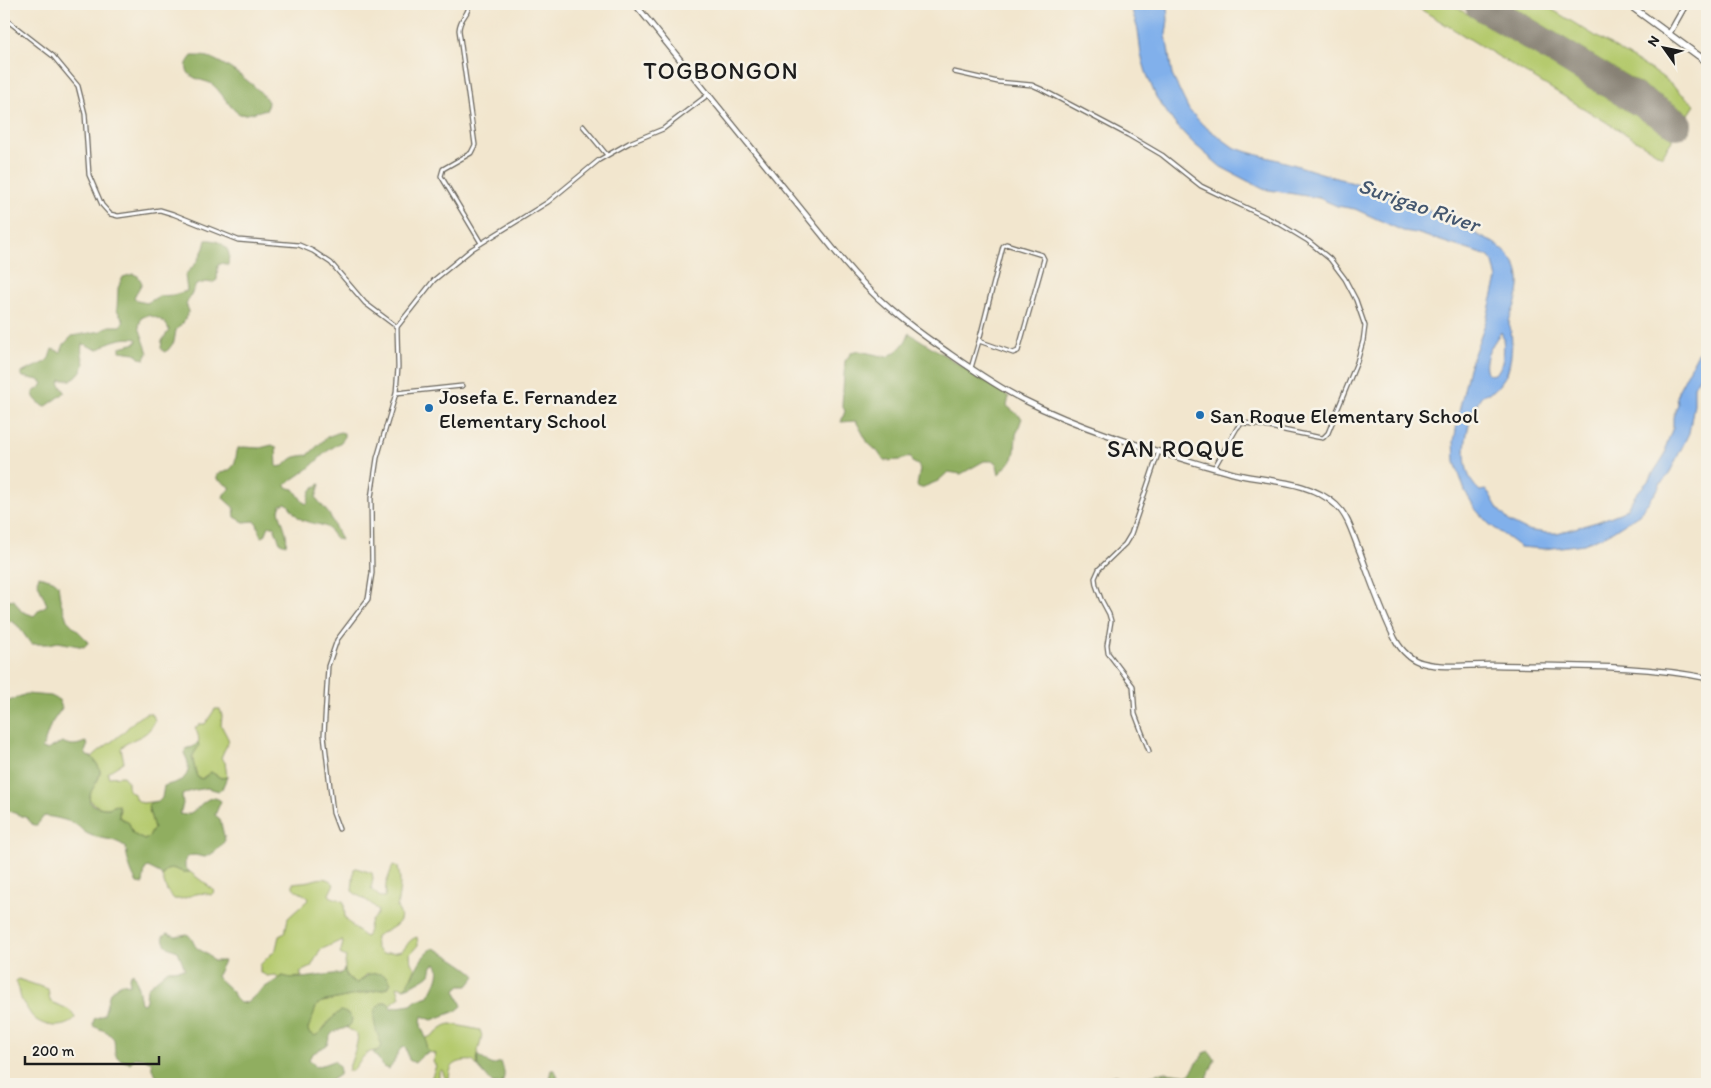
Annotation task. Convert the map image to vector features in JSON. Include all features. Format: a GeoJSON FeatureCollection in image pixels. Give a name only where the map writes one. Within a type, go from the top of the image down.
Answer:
{"type":"FeatureCollection","features":[{"type":"Feature","properties":{"kind":"highway"},"geometry":{"type":"LineString","coordinates":[[1628,4],[1707,62]]}},
{"type":"Feature","properties":{"kind":"street"},"geometry":{"type":"LineString","coordinates":[[469,4],[468,12],[460,21],[459,30],[475,146],[471,153],[443,169],[441,176],[481,242]]}},
{"type":"Feature","properties":{"kind":"street"},"geometry":{"type":"LineString","coordinates":[[635,4],[861,282],[895,314],[970,368],[1022,399],[1059,416],[1159,451],[1238,475],[1290,483],[1318,494],[1334,504],[1348,521],[1395,639],[1406,653],[1418,662],[1440,665],[1494,664],[1623,668],[1707,678]]}},
{"type":"Feature","properties":{"kind":"street"},"geometry":{"type":"LineString","coordinates":[[1669,34],[1686,4]]}},
{"type":"Feature","properties":{"kind":"street"},"geometry":{"type":"LineString","coordinates":[[4,18],[53,56],[78,86],[86,114],[90,175],[102,205],[110,214],[118,216],[160,210],[238,240],[285,242],[306,248],[331,263],[365,303],[397,327]]}},
{"type":"Feature","properties":{"kind":"street"},"geometry":{"type":"LineString","coordinates":[[954,72],[1004,83],[1032,85],[1093,115],[1152,148],[1201,186],[1265,216],[1297,234],[1316,247],[1340,271],[1356,300],[1363,319],[1365,332],[1357,362],[1328,433],[1323,438],[1317,438],[1242,423],[1236,428],[1214,468]]}},
{"type":"Feature","properties":{"kind":"street"},"geometry":{"type":"LineString","coordinates":[[339,829],[333,813],[324,736],[328,666],[331,652],[337,640],[368,599],[372,573],[371,498],[377,458],[396,393],[398,367],[397,327],[434,280],[481,242],[548,202],[607,155],[640,138],[663,129],[709,94]]}},
{"type":"Feature","properties":{"kind":"street"},"geometry":{"type":"LineString","coordinates":[[583,126],[607,155]]}},
{"type":"Feature","properties":{"kind":"street"},"geometry":{"type":"LineString","coordinates":[[970,368],[979,341],[1003,246],[1006,244],[1042,255],[1044,259],[1018,351],[1013,352],[979,341]]}},
{"type":"Feature","properties":{"kind":"street"},"geometry":{"type":"LineString","coordinates":[[396,393],[462,386]]}},
{"type":"Feature","properties":{"kind":"street"},"geometry":{"type":"LineString","coordinates":[[1149,751],[1135,714],[1133,686],[1108,653],[1107,645],[1111,621],[1098,592],[1096,573],[1103,563],[1129,539],[1139,515],[1159,451]]}},
{"type":"Feature","properties":{"kind":"green space"},"geometry":{"type":"Polygon","coordinates":[[[1412,4],[1451,4],[1669,136],[1685,111],[1508,4],[1543,4],[1661,76],[1695,105],[1662,156],[1412,4]]]}},
{"type":"Feature","properties":{"kind":"green space"},"geometry":{"type":"Polygon","coordinates":[[[192,56],[215,60],[241,76],[264,96],[268,102],[267,109],[240,114],[232,108],[214,86],[189,73],[187,66],[192,56]]]}},
{"type":"Feature","properties":{"kind":"green space"},"geometry":{"type":"Polygon","coordinates":[[[206,240],[217,241],[226,247],[229,254],[228,266],[223,263],[218,265],[217,280],[212,283],[206,282],[196,285],[186,304],[189,311],[184,322],[176,330],[174,342],[168,350],[164,352],[161,348],[162,341],[169,330],[168,327],[161,320],[148,315],[141,318],[139,327],[148,353],[145,359],[139,358],[135,353],[120,351],[120,347],[136,343],[137,339],[119,339],[97,349],[82,344],[84,366],[72,380],[61,380],[59,383],[65,392],[45,407],[37,401],[33,392],[41,387],[43,383],[39,380],[23,377],[21,373],[45,362],[49,358],[52,349],[61,352],[64,344],[72,336],[101,331],[109,326],[120,326],[124,321],[117,310],[118,288],[123,277],[133,274],[138,276],[142,283],[134,297],[137,301],[147,303],[159,296],[187,291],[185,275],[197,262],[206,240]]]}},
{"type":"Feature","properties":{"kind":"green space"},"geometry":{"type":"Polygon","coordinates":[[[909,333],[1009,397],[1007,406],[1022,418],[1016,435],[1013,459],[999,474],[994,461],[984,461],[961,474],[948,472],[938,481],[921,488],[917,486],[920,469],[918,465],[912,462],[910,456],[901,460],[884,461],[868,443],[856,421],[841,422],[845,411],[842,405],[845,361],[851,353],[859,351],[887,357],[901,347],[909,333]]]}},
{"type":"Feature","properties":{"kind":"green space"},"geometry":{"type":"Polygon","coordinates":[[[340,432],[344,433],[344,438],[341,442],[285,485],[294,489],[303,502],[307,504],[311,490],[320,484],[316,498],[329,514],[341,540],[337,539],[326,527],[299,518],[286,503],[281,505],[279,510],[286,532],[286,545],[280,543],[274,526],[269,526],[265,536],[261,537],[255,521],[244,522],[235,517],[234,508],[223,498],[224,494],[231,488],[217,479],[217,474],[232,468],[238,448],[260,448],[272,445],[276,447],[277,467],[283,466],[299,456],[308,455],[327,437],[340,432]]]}},
{"type":"Feature","properties":{"kind":"green space"},"geometry":{"type":"Polygon","coordinates":[[[39,576],[53,580],[58,584],[60,599],[67,620],[87,640],[88,643],[84,647],[58,642],[31,644],[12,621],[8,622],[4,627],[4,599],[14,600],[21,611],[34,616],[47,605],[37,581],[39,576]]]}},
{"type":"Feature","properties":{"kind":"green space"},"geometry":{"type":"Polygon","coordinates":[[[26,694],[51,696],[59,700],[62,708],[51,724],[42,749],[47,750],[62,742],[71,745],[85,742],[88,744],[85,752],[87,756],[92,757],[100,771],[89,798],[90,803],[104,808],[119,805],[119,817],[129,823],[133,834],[144,840],[148,838],[154,828],[148,806],[151,802],[159,801],[162,798],[164,786],[181,780],[187,774],[188,764],[184,753],[187,748],[193,747],[198,742],[199,746],[192,757],[197,777],[202,779],[211,772],[221,778],[227,777],[222,789],[219,791],[207,788],[182,795],[183,804],[180,814],[186,815],[191,813],[210,798],[221,801],[215,815],[220,819],[225,840],[214,852],[205,857],[194,855],[185,860],[185,867],[190,872],[183,872],[172,868],[165,871],[162,877],[160,873],[148,867],[145,869],[143,884],[137,883],[132,874],[126,847],[121,844],[93,836],[75,824],[56,818],[44,816],[37,825],[33,825],[27,818],[4,809],[4,703],[26,694]]]}},
{"type":"Feature","properties":{"kind":"green space"},"geometry":{"type":"Polygon","coordinates":[[[215,709],[220,709],[222,716],[221,725],[228,739],[221,758],[225,762],[227,777],[221,778],[211,772],[201,779],[197,777],[193,762],[194,752],[199,739],[195,728],[200,724],[205,724],[215,709]]]}},
{"type":"Feature","properties":{"kind":"green space"},"geometry":{"type":"Polygon","coordinates":[[[148,713],[153,715],[155,720],[152,726],[144,734],[121,748],[124,762],[108,772],[108,777],[123,776],[128,782],[128,790],[134,794],[137,800],[142,803],[151,802],[148,806],[154,828],[148,838],[144,840],[133,834],[129,823],[119,817],[120,808],[115,805],[108,808],[100,807],[93,803],[90,795],[100,776],[98,765],[92,757],[136,720],[148,713]]]}},
{"type":"Feature","properties":{"kind":"green space"},"geometry":{"type":"Polygon","coordinates":[[[393,865],[398,867],[400,878],[397,908],[400,918],[396,925],[376,936],[376,946],[383,954],[399,952],[411,940],[417,937],[418,945],[410,954],[411,963],[415,968],[409,983],[404,988],[397,986],[400,997],[390,1005],[386,1002],[381,1003],[379,1034],[382,1046],[366,1054],[352,1071],[348,1071],[356,1047],[357,1035],[347,1028],[351,1024],[329,1021],[320,1033],[315,1036],[309,1033],[307,1029],[317,1005],[322,1002],[388,988],[367,974],[358,983],[347,976],[345,970],[346,957],[340,954],[342,940],[320,950],[311,967],[300,972],[302,977],[288,978],[283,976],[278,979],[276,975],[267,976],[260,972],[260,965],[276,949],[279,936],[285,933],[288,918],[309,899],[293,887],[293,883],[323,878],[331,881],[334,884],[329,894],[331,897],[344,902],[345,918],[366,937],[370,923],[378,911],[373,905],[352,891],[354,869],[372,873],[371,889],[380,897],[385,897],[386,884],[393,865]]]}},
{"type":"Feature","properties":{"kind":"green space"},"geometry":{"type":"Polygon","coordinates":[[[172,868],[183,872],[190,872],[215,891],[211,895],[200,893],[174,899],[167,891],[162,877],[165,871],[172,868]]]}},
{"type":"Feature","properties":{"kind":"green space"},"geometry":{"type":"Polygon","coordinates":[[[167,933],[176,936],[187,934],[191,937],[197,948],[208,955],[213,961],[224,961],[217,975],[218,978],[233,992],[235,998],[240,1003],[248,1002],[262,989],[283,976],[304,978],[341,974],[344,969],[350,980],[358,983],[367,976],[377,973],[386,976],[391,983],[388,988],[322,1002],[317,1005],[308,1029],[309,1033],[315,1036],[341,1011],[349,1014],[352,1019],[351,1024],[347,1027],[331,1034],[327,1045],[312,1054],[309,1059],[316,1067],[334,1061],[338,1066],[339,1075],[325,1084],[152,1084],[157,1076],[152,1069],[151,1062],[135,1058],[130,1063],[120,1059],[115,1052],[114,1039],[107,1032],[93,1026],[94,1019],[104,1015],[110,992],[121,983],[130,985],[129,976],[133,973],[136,978],[141,1003],[144,1004],[147,988],[168,970],[185,969],[178,951],[164,943],[163,936],[167,933]]]}},
{"type":"Feature","properties":{"kind":"green space"},"geometry":{"type":"Polygon","coordinates":[[[433,948],[456,960],[476,976],[468,986],[457,988],[456,992],[462,1006],[456,1011],[432,1020],[422,1016],[421,1025],[426,1040],[426,1048],[430,1052],[423,1055],[415,1063],[409,1060],[406,1048],[403,1047],[398,1052],[389,1069],[384,1067],[373,1052],[378,1051],[382,1046],[374,1021],[374,1014],[380,1005],[386,1002],[391,1008],[411,1005],[417,1000],[429,996],[439,971],[436,963],[432,966],[428,976],[404,988],[423,957],[433,948]]]}},
{"type":"Feature","properties":{"kind":"green space"},"geometry":{"type":"Polygon","coordinates":[[[18,979],[48,989],[50,1001],[68,1009],[75,1018],[62,1026],[51,1026],[35,1019],[22,1002],[16,981],[18,979]]]}},
{"type":"Feature","properties":{"kind":"green space"},"geometry":{"type":"Polygon","coordinates":[[[451,1024],[480,1030],[482,1036],[477,1055],[478,1067],[473,1061],[455,1064],[450,1070],[448,1081],[442,1070],[439,1072],[439,1084],[429,1084],[436,1066],[433,1062],[436,1054],[426,1048],[426,1038],[444,1026],[451,1024]]]}},
{"type":"Feature","properties":{"kind":"green space"},"geometry":{"type":"Polygon","coordinates":[[[1209,1051],[1215,1059],[1207,1078],[1202,1083],[1139,1084],[1143,1078],[1165,1072],[1189,1075],[1204,1053],[1209,1051]]]}},
{"type":"Feature","properties":{"kind":"green space"},"geometry":{"type":"Polygon","coordinates":[[[477,1055],[492,1065],[501,1062],[504,1073],[502,1084],[493,1084],[478,1067],[477,1055]]]}},
{"type":"Feature","properties":{"kind":"green space"},"geometry":{"type":"Polygon","coordinates":[[[551,1070],[555,1070],[560,1084],[548,1084],[551,1070]]]}},
{"type":"Feature","properties":{"kind":"green space"},"geometry":{"type":"Polygon","coordinates":[[[1116,1075],[1135,1084],[1097,1084],[1102,1078],[1116,1075]]]}},
{"type":"Feature","properties":{"kind":"water"},"geometry":{"type":"Polygon","coordinates":[[[1130,4],[1167,4],[1168,20],[1166,34],[1172,75],[1189,110],[1203,125],[1233,147],[1369,188],[1421,207],[1494,243],[1509,256],[1514,263],[1519,278],[1518,295],[1509,322],[1512,341],[1510,363],[1501,383],[1493,391],[1481,396],[1475,408],[1467,432],[1465,459],[1467,471],[1472,482],[1480,491],[1485,490],[1489,493],[1498,509],[1510,522],[1526,530],[1557,533],[1597,522],[1622,512],[1627,508],[1648,481],[1666,453],[1666,446],[1673,427],[1673,417],[1678,404],[1678,391],[1707,336],[1707,363],[1694,386],[1694,404],[1689,433],[1668,476],[1639,514],[1608,534],[1584,544],[1545,549],[1520,547],[1489,524],[1476,510],[1465,491],[1455,462],[1454,441],[1469,368],[1486,321],[1497,279],[1493,262],[1488,256],[1416,233],[1403,231],[1355,209],[1337,206],[1319,198],[1263,189],[1221,167],[1193,143],[1175,124],[1156,97],[1141,55],[1138,30],[1130,4]],[[1501,332],[1489,352],[1486,363],[1488,374],[1494,374],[1501,366],[1504,351],[1501,332]]]}},
{"type":"Feature","properties":{"kind":"runway"},"geometry":{"type":"LineString","coordinates":[[1479,4],[1677,124]]}},
{"type":"Feature","properties":{"kind":"place","name":"Josefa E. Fernandez Elementary School"},"geometry":{"type":"Point","coordinates":[429,408]}},
{"type":"Feature","properties":{"kind":"place","name":"San Roque Elementary School"},"geometry":{"type":"Point","coordinates":[1200,415]}},
{"type":"Feature","properties":{"kind":"district","name":"TOGBONGON"},"geometry":{"type":"Point","coordinates":[721,70]}},
{"type":"Feature","properties":{"kind":"district","name":"SAN ROQUE"},"geometry":{"type":"Point","coordinates":[1176,448]}},
{"type":"Feature","properties":{"kind":"water label","name":"Surigao River"},"geometry":{"type":"Point","coordinates":[1419,205]}}]}
